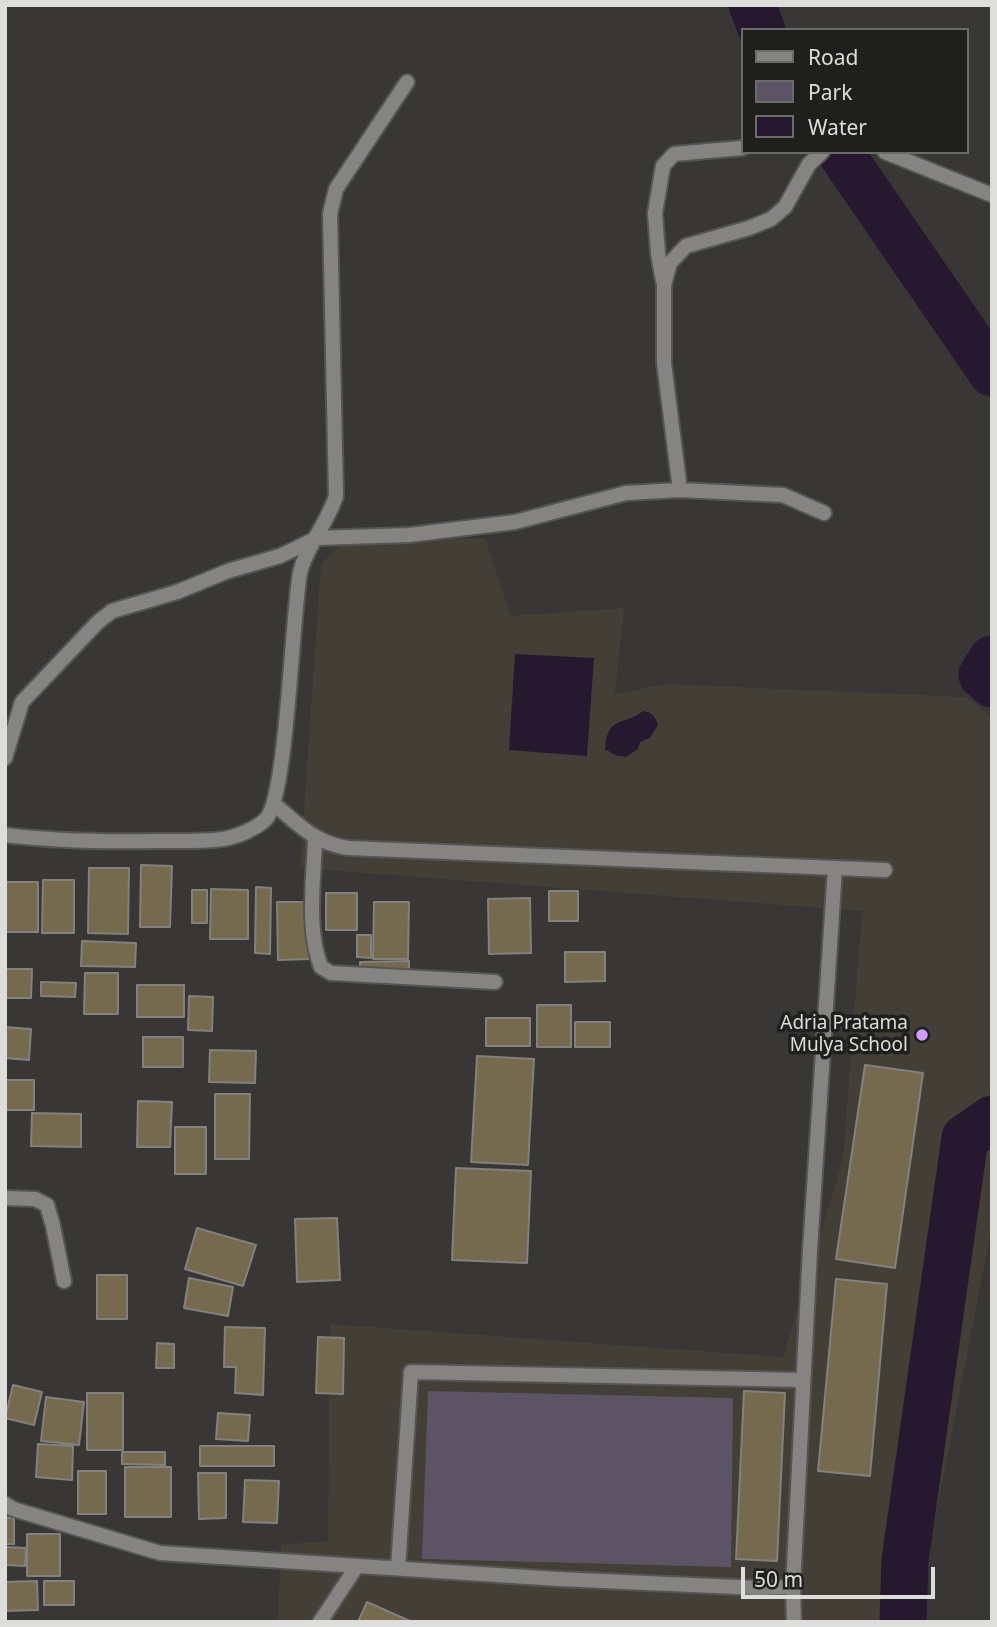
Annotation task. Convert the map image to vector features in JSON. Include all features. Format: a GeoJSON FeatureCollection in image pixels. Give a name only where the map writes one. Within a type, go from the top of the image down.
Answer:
{"type":"FeatureCollection","features":[{"type":"Feature","properties":{"kind":"street"},"geometry":{"type":"LineString","coordinates":[[5,835],[80,842],[225,839],[253,828],[267,818],[274,804],[281,766],[294,615],[301,569],[336,496],[330,214],[336,189],[407,82]]}},
{"type":"Feature","properties":{"kind":"street"},"geometry":{"type":"LineString","coordinates":[[680,490],[664,363],[664,285],[655,213],[663,166],[674,153],[741,148]]}},
{"type":"Feature","properties":{"kind":"street"},"geometry":{"type":"LineString","coordinates":[[664,285],[670,262],[687,246],[771,219],[785,206],[809,164],[820,154]]}},
{"type":"Feature","properties":{"kind":"street"},"geometry":{"type":"LineString","coordinates":[[890,154],[992,195]]}},
{"type":"Feature","properties":{"kind":"street"},"geometry":{"type":"LineString","coordinates":[[5,758],[22,702],[98,622],[112,611],[177,592],[228,571],[280,556],[317,538],[409,535],[501,523],[626,493],[680,490],[783,495],[824,513]]}},
{"type":"Feature","properties":{"kind":"street"},"geometry":{"type":"LineString","coordinates":[[274,804],[315,838],[348,848],[885,870]]}},
{"type":"Feature","properties":{"kind":"street"},"geometry":{"type":"LineString","coordinates":[[315,838],[313,916],[316,956],[321,967],[331,973],[495,982]]}},
{"type":"Feature","properties":{"kind":"street"},"geometry":{"type":"LineString","coordinates":[[794,1622],[793,1587],[803,1380],[835,868]]}},
{"type":"Feature","properties":{"kind":"street"},"geometry":{"type":"LineString","coordinates":[[5,1198],[35,1199],[47,1205],[54,1226],[64,1281]]}},
{"type":"Feature","properties":{"kind":"street"},"geometry":{"type":"LineString","coordinates":[[398,1568],[411,1372],[803,1380]]}},
{"type":"Feature","properties":{"kind":"street"},"geometry":{"type":"LineString","coordinates":[[5,1504],[81,1531],[160,1553],[558,1579],[759,1588],[793,1587]]}},
{"type":"Feature","properties":{"kind":"street"},"geometry":{"type":"LineString","coordinates":[[320,1622],[357,1566]]}},
{"type":"Feature","properties":{"kind":"shaded area","name":"Adria Pratama Mulya School"},"geometry":{"type":"Polygon","coordinates":[[[485,538],[511,616],[624,608],[615,694],[667,684],[965,697],[992,717],[992,1225],[923,1582],[894,1615],[893,1622],[278,1622],[281,1545],[328,1541],[330,1324],[783,1357],[843,1159],[862,911],[300,868],[321,564],[341,544],[485,538]]]}},
{"type":"Feature","properties":{"kind":"green space"},"geometry":{"type":"Polygon","coordinates":[[[428,1391],[733,1398],[731,1567],[422,1559],[428,1391]]]}},
{"type":"Feature","properties":{"kind":"water"},"geometry":{"type":"Polygon","coordinates":[[[515,654],[594,658],[587,756],[509,750],[515,654]]]}},
{"type":"Feature","properties":{"kind":"water"},"geometry":{"type":"Polygon","coordinates":[[[643,711],[653,715],[658,725],[650,738],[640,742],[638,749],[626,757],[605,749],[609,731],[613,726],[643,711]]]}},
{"type":"Feature","properties":{"kind":"building"},"geometry":{"type":"Polygon","coordinates":[[[141,865],[172,866],[170,927],[140,927],[141,865]]]}},
{"type":"Feature","properties":{"kind":"building"},"geometry":{"type":"Polygon","coordinates":[[[89,868],[129,868],[128,934],[88,933],[89,868]]]}},
{"type":"Feature","properties":{"kind":"building"},"geometry":{"type":"Polygon","coordinates":[[[43,880],[74,880],[74,933],[42,933],[43,880]]]}},
{"type":"Feature","properties":{"kind":"building"},"geometry":{"type":"Polygon","coordinates":[[[5,882],[38,882],[38,932],[5,932],[5,882]]]}},
{"type":"Feature","properties":{"kind":"building"},"geometry":{"type":"Polygon","coordinates":[[[256,887],[271,888],[270,954],[255,953],[256,887]]]}},
{"type":"Feature","properties":{"kind":"building"},"geometry":{"type":"Polygon","coordinates":[[[211,889],[248,890],[248,939],[210,939],[211,889]]]}},
{"type":"Feature","properties":{"kind":"building"},"geometry":{"type":"Polygon","coordinates":[[[192,890],[207,890],[207,923],[192,923],[192,890]]]}},
{"type":"Feature","properties":{"kind":"building"},"geometry":{"type":"Polygon","coordinates":[[[549,891],[578,891],[578,921],[549,921],[549,891]]]}},
{"type":"Feature","properties":{"kind":"building"},"geometry":{"type":"Polygon","coordinates":[[[326,893],[357,893],[357,930],[326,930],[326,893]]]}},
{"type":"Feature","properties":{"kind":"building"},"geometry":{"type":"Polygon","coordinates":[[[530,898],[531,953],[489,954],[488,899],[530,898]]]}},
{"type":"Feature","properties":{"kind":"building"},"geometry":{"type":"Polygon","coordinates":[[[277,902],[309,902],[310,959],[278,960],[277,902]]]}},
{"type":"Feature","properties":{"kind":"building"},"geometry":{"type":"Polygon","coordinates":[[[374,902],[409,902],[408,959],[373,959],[374,902]]]}},
{"type":"Feature","properties":{"kind":"building"},"geometry":{"type":"Polygon","coordinates":[[[357,935],[371,935],[371,958],[357,957],[357,935]]]}},
{"type":"Feature","properties":{"kind":"building"},"geometry":{"type":"Polygon","coordinates":[[[82,941],[136,943],[135,967],[81,966],[82,941]]]}},
{"type":"Feature","properties":{"kind":"building"},"geometry":{"type":"Polygon","coordinates":[[[565,952],[605,952],[605,981],[565,982],[565,952]]]}},
{"type":"Feature","properties":{"kind":"building"},"geometry":{"type":"Polygon","coordinates":[[[409,961],[409,973],[360,973],[360,962],[409,961]]]}},
{"type":"Feature","properties":{"kind":"building"},"geometry":{"type":"Polygon","coordinates":[[[5,969],[32,969],[31,998],[5,998],[5,969]]]}},
{"type":"Feature","properties":{"kind":"building"},"geometry":{"type":"Polygon","coordinates":[[[85,973],[118,973],[118,1014],[84,1014],[85,973]]]}},
{"type":"Feature","properties":{"kind":"building"},"geometry":{"type":"Polygon","coordinates":[[[41,982],[76,983],[75,997],[41,996],[41,982]]]}},
{"type":"Feature","properties":{"kind":"building"},"geometry":{"type":"Polygon","coordinates":[[[137,985],[184,985],[184,1017],[137,1017],[137,985]]]}},
{"type":"Feature","properties":{"kind":"building"},"geometry":{"type":"Polygon","coordinates":[[[189,996],[213,997],[212,1031],[188,1030],[189,996]]]}},
{"type":"Feature","properties":{"kind":"building"},"geometry":{"type":"Polygon","coordinates":[[[537,1005],[571,1005],[571,1047],[537,1047],[537,1005]]]}},
{"type":"Feature","properties":{"kind":"building"},"geometry":{"type":"Polygon","coordinates":[[[486,1018],[530,1018],[530,1046],[486,1046],[486,1018]]]}},
{"type":"Feature","properties":{"kind":"building"},"geometry":{"type":"Polygon","coordinates":[[[575,1022],[610,1022],[610,1047],[575,1047],[575,1022]]]}},
{"type":"Feature","properties":{"kind":"building"},"geometry":{"type":"Polygon","coordinates":[[[5,1027],[31,1029],[29,1060],[5,1058],[5,1027]]]}},
{"type":"Feature","properties":{"kind":"building"},"geometry":{"type":"Polygon","coordinates":[[[143,1037],[183,1037],[183,1067],[143,1067],[143,1037]]]}},
{"type":"Feature","properties":{"kind":"building"},"geometry":{"type":"Polygon","coordinates":[[[210,1050],[256,1051],[255,1083],[209,1082],[210,1050]]]}},
{"type":"Feature","properties":{"kind":"building"},"geometry":{"type":"Polygon","coordinates":[[[477,1056],[534,1059],[528,1165],[471,1162],[477,1056]]]}},
{"type":"Feature","properties":{"kind":"building"},"geometry":{"type":"Polygon","coordinates":[[[865,1065],[923,1073],[895,1268],[836,1259],[865,1065]]]}},
{"type":"Feature","properties":{"kind":"building"},"geometry":{"type":"Polygon","coordinates":[[[5,1080],[34,1080],[34,1110],[5,1110],[5,1080]]]}},
{"type":"Feature","properties":{"kind":"building"},"geometry":{"type":"Polygon","coordinates":[[[215,1094],[250,1094],[249,1159],[215,1159],[215,1094]]]}},
{"type":"Feature","properties":{"kind":"building"},"geometry":{"type":"Polygon","coordinates":[[[138,1101],[172,1102],[170,1147],[137,1147],[138,1101]]]}},
{"type":"Feature","properties":{"kind":"building"},"geometry":{"type":"Polygon","coordinates":[[[32,1113],[81,1114],[81,1147],[31,1146],[32,1113]]]}},
{"type":"Feature","properties":{"kind":"building"},"geometry":{"type":"Polygon","coordinates":[[[175,1127],[206,1127],[206,1174],[175,1174],[175,1127]]]}},
{"type":"Feature","properties":{"kind":"building"},"geometry":{"type":"Polygon","coordinates":[[[456,1168],[531,1171],[527,1263],[452,1260],[456,1168]]]}},
{"type":"Feature","properties":{"kind":"building"},"geometry":{"type":"Polygon","coordinates":[[[337,1218],[340,1280],[297,1282],[295,1219],[337,1218]]]}},
{"type":"Feature","properties":{"kind":"building"},"geometry":{"type":"Polygon","coordinates":[[[197,1228],[256,1245],[243,1286],[185,1269],[197,1228]]]}},
{"type":"Feature","properties":{"kind":"building"},"geometry":{"type":"Polygon","coordinates":[[[97,1275],[127,1275],[127,1319],[97,1319],[97,1275]]]}},
{"type":"Feature","properties":{"kind":"building"},"geometry":{"type":"Polygon","coordinates":[[[189,1278],[233,1287],[228,1316],[184,1308],[189,1278]]]}},
{"type":"Feature","properties":{"kind":"building"},"geometry":{"type":"Polygon","coordinates":[[[836,1279],[887,1284],[870,1476],[818,1471],[836,1279]]]}},
{"type":"Feature","properties":{"kind":"building"},"geometry":{"type":"Polygon","coordinates":[[[225,1327],[265,1328],[263,1395],[235,1393],[236,1367],[224,1367],[225,1327]]]}},
{"type":"Feature","properties":{"kind":"building"},"geometry":{"type":"Polygon","coordinates":[[[318,1337],[344,1338],[343,1394],[316,1393],[318,1337]]]}},
{"type":"Feature","properties":{"kind":"building"},"geometry":{"type":"Polygon","coordinates":[[[157,1343],[174,1344],[174,1368],[156,1368],[157,1343]]]}},
{"type":"Feature","properties":{"kind":"building"},"geometry":{"type":"Polygon","coordinates":[[[13,1385],[42,1392],[34,1425],[5,1418],[13,1385]]]}},
{"type":"Feature","properties":{"kind":"building"},"geometry":{"type":"Polygon","coordinates":[[[744,1391],[785,1393],[777,1561],[736,1559],[744,1391]]]}},
{"type":"Feature","properties":{"kind":"building"},"geometry":{"type":"Polygon","coordinates":[[[87,1393],[123,1393],[123,1450],[87,1450],[87,1393]]]}},
{"type":"Feature","properties":{"kind":"building"},"geometry":{"type":"Polygon","coordinates":[[[46,1397],[84,1402],[79,1445],[41,1441],[46,1397]]]}},
{"type":"Feature","properties":{"kind":"building"},"geometry":{"type":"Polygon","coordinates":[[[218,1413],[250,1415],[248,1441],[216,1439],[218,1413]]]}},
{"type":"Feature","properties":{"kind":"building"},"geometry":{"type":"Polygon","coordinates":[[[38,1444],[73,1446],[72,1480],[36,1477],[38,1444]]]}},
{"type":"Feature","properties":{"kind":"building"},"geometry":{"type":"Polygon","coordinates":[[[200,1446],[274,1446],[274,1466],[200,1466],[200,1446]]]}},
{"type":"Feature","properties":{"kind":"building"},"geometry":{"type":"Polygon","coordinates":[[[122,1452],[165,1452],[165,1465],[122,1464],[122,1452]]]}},
{"type":"Feature","properties":{"kind":"building"},"geometry":{"type":"Polygon","coordinates":[[[125,1467],[171,1467],[171,1517],[125,1517],[125,1467]]]}},
{"type":"Feature","properties":{"kind":"building"},"geometry":{"type":"Polygon","coordinates":[[[78,1471],[106,1471],[106,1514],[78,1514],[78,1471]]]}},
{"type":"Feature","properties":{"kind":"building"},"geometry":{"type":"Polygon","coordinates":[[[198,1473],[226,1473],[226,1518],[199,1519],[198,1473]]]}},
{"type":"Feature","properties":{"kind":"building"},"geometry":{"type":"Polygon","coordinates":[[[245,1480],[279,1481],[277,1523],[243,1522],[245,1480]]]}},
{"type":"Feature","properties":{"kind":"building"},"geometry":{"type":"Polygon","coordinates":[[[5,1518],[14,1518],[14,1544],[5,1544],[5,1518]]]}},
{"type":"Feature","properties":{"kind":"building"},"geometry":{"type":"Polygon","coordinates":[[[27,1534],[60,1534],[60,1576],[27,1576],[27,1534]]]}},
{"type":"Feature","properties":{"kind":"building"},"geometry":{"type":"Polygon","coordinates":[[[5,1547],[26,1548],[25,1566],[5,1565],[5,1547]]]}},
{"type":"Feature","properties":{"kind":"building"},"geometry":{"type":"Polygon","coordinates":[[[37,1581],[38,1610],[5,1611],[5,1582],[37,1581]]]}},
{"type":"Feature","properties":{"kind":"building"},"geometry":{"type":"Polygon","coordinates":[[[44,1581],[74,1581],[74,1605],[44,1605],[44,1581]]]}},
{"type":"Feature","properties":{"kind":"building"},"geometry":{"type":"Polygon","coordinates":[[[367,1602],[412,1622],[358,1622],[367,1602]]]}},
{"type":"Feature","properties":{"kind":"waterway"},"geometry":{"type":"LineString","coordinates":[[752,5],[761,28]]}},
{"type":"Feature","properties":{"kind":"waterway"},"geometry":{"type":"LineString","coordinates":[[841,154],[992,373]]}},
{"type":"Feature","properties":{"kind":"waterway"},"geometry":{"type":"LineString","coordinates":[[992,659],[982,675],[992,684]]}},
{"type":"Feature","properties":{"kind":"waterway"},"geometry":{"type":"LineString","coordinates":[[903,1622],[905,1560],[965,1138],[992,1119]]}},
{"type":"Feature","properties":{"kind":"place","name":"Adria Pratama Mulya School"},"geometry":{"type":"Point","coordinates":[922,1035]}}]}
